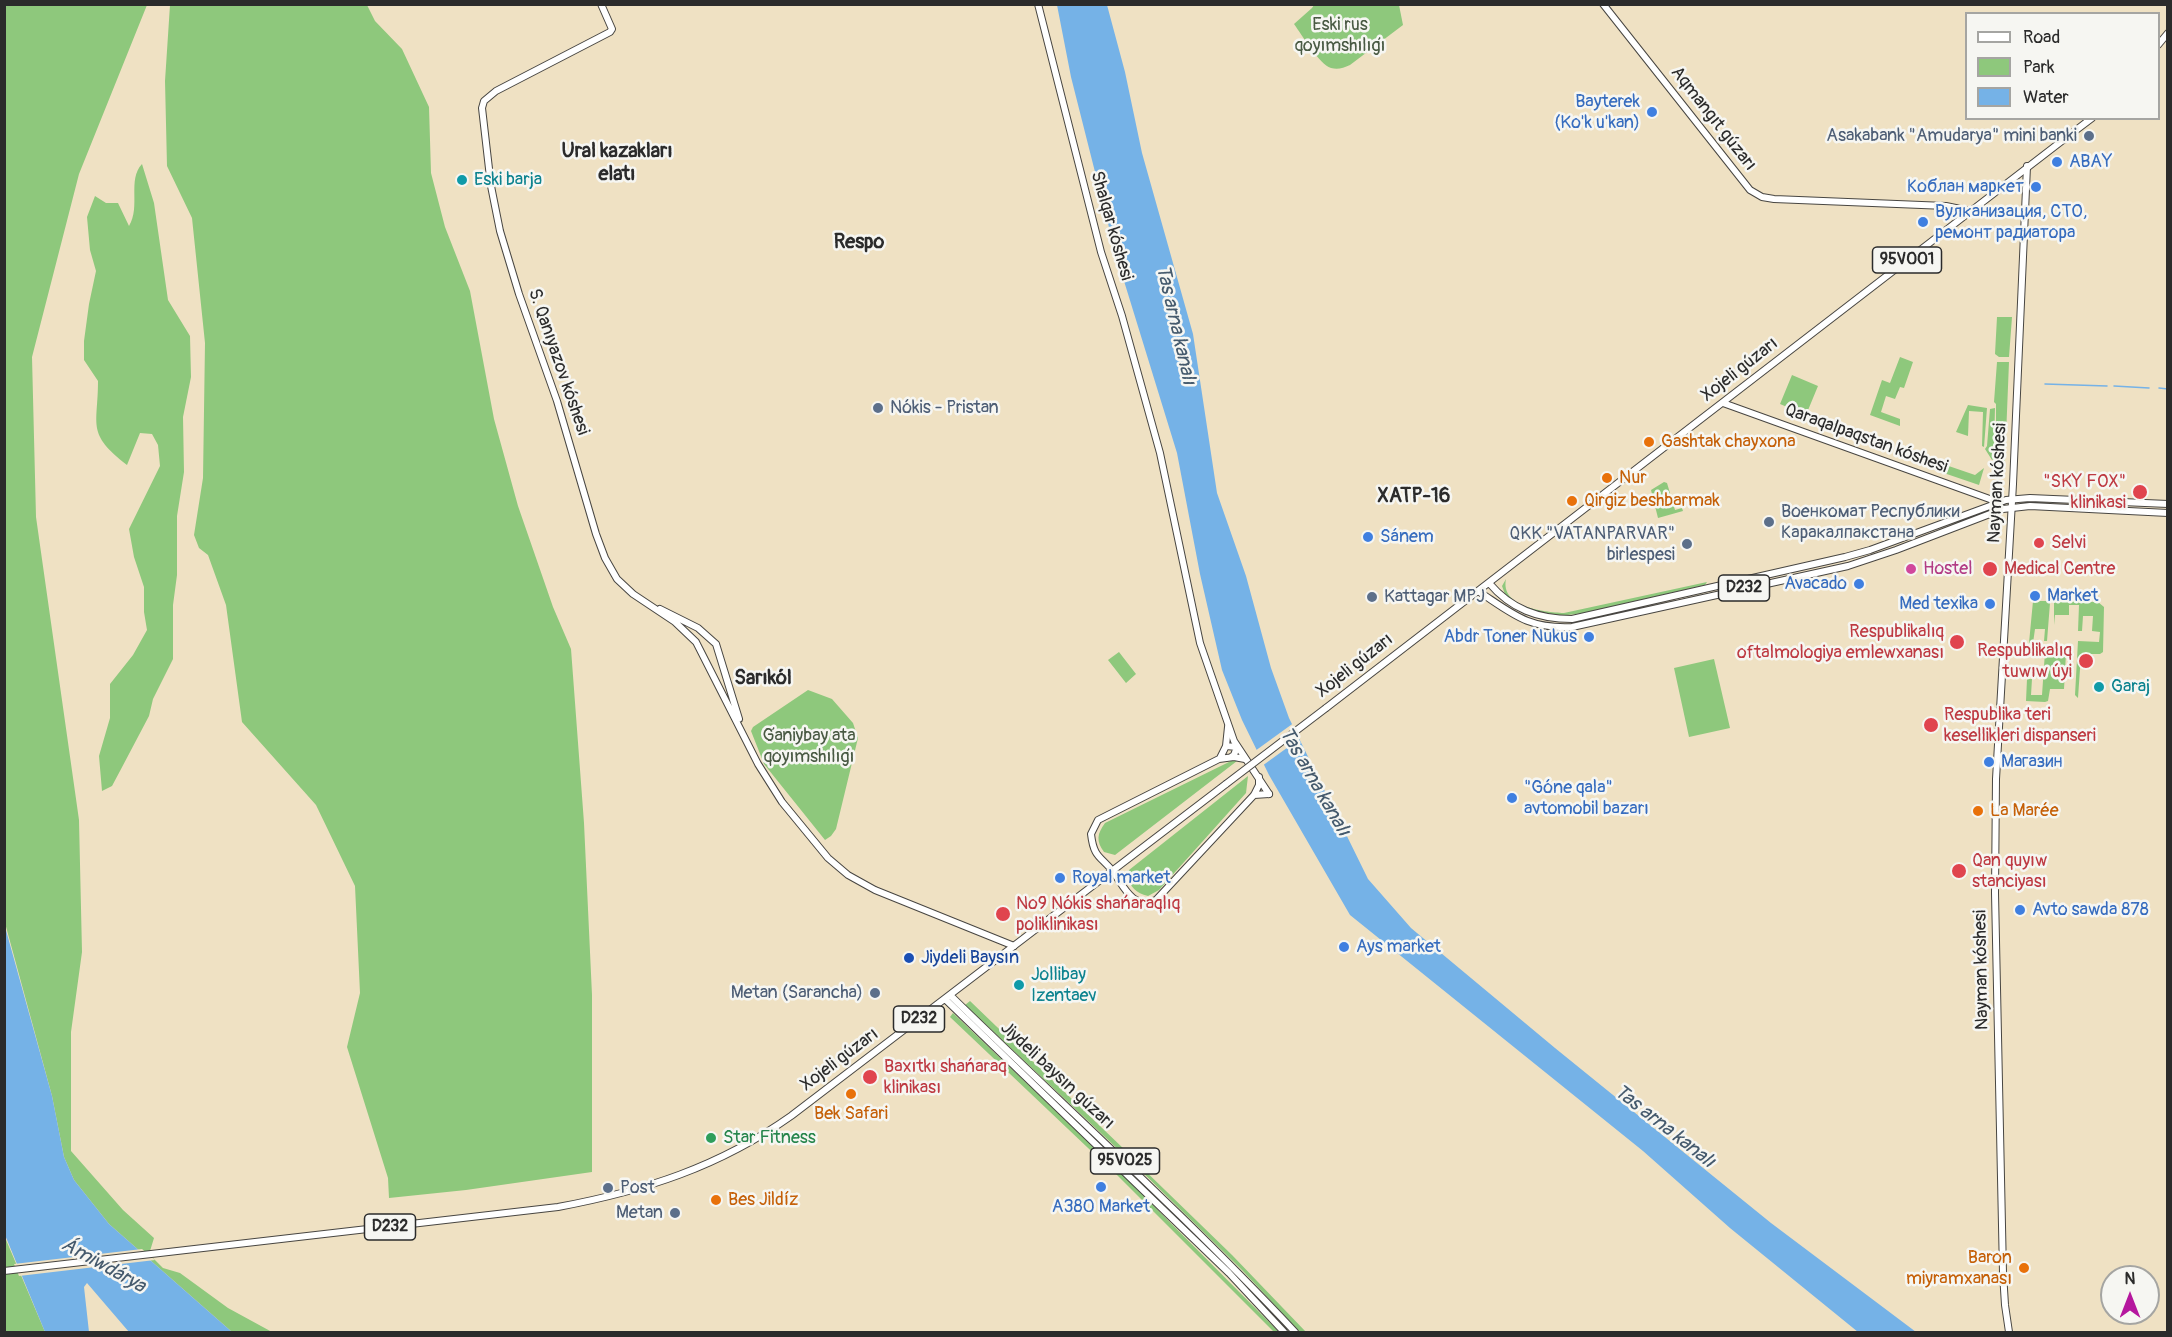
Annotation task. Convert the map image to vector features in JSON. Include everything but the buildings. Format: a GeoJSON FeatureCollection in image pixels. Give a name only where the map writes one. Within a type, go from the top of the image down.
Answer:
{"type":"FeatureCollection","features":[{"type":"Feature","properties":{"kind":"main road","name":"S. Qanıyazov kóshesi"},"geometry":{"type":"LineString","coordinates":[[601,4],[611,24],[610,32],[496,92],[484,101],[482,108],[491,186],[500,231],[519,294],[557,401],[605,558],[617,579],[633,594],[675,622],[696,642],[758,764],[783,802],[828,858],[848,875],[875,890],[1014,946]]}},
{"type":"Feature","properties":{"kind":"main road","name":"Shalqar kóshesi"},"geometry":{"type":"LineString","coordinates":[[1038,4],[1101,252],[1122,315],[1160,453],[1200,643],[1237,747],[1269,794],[1254,795]]}},
{"type":"Feature","properties":{"kind":"main road","name":"Aqmangıt gúzarı"},"geometry":{"type":"LineString","coordinates":[[1603,4],[1750,190],[1762,197],[1944,206],[1970,211]]}},
{"type":"Feature","properties":{"kind":"main road","name":"Xojeli gúzarı"},"geometry":{"type":"LineString","coordinates":[[4,1271],[519,1212],[612,1197],[691,1171],[746,1145],[791,1116],[1113,871],[2089,120]]}},
{"type":"Feature","properties":{"kind":"main road","name":"Nayman kóshesi"},"geometry":{"type":"LineString","coordinates":[[2009,1332],[2005,1305],[1995,857],[1998,753],[2013,499],[2027,166]]}},
{"type":"Feature","properties":{"kind":"main road","name":"Qaraqalpaqstan kóshesi"},"geometry":{"type":"LineString","coordinates":[[1723,403],[1998,502]]}},
{"type":"Feature","properties":{"kind":"main road","name":"D232"},"geometry":{"type":"LineString","coordinates":[[1489,583],[1513,606],[1525,612],[1554,619],[1572,619],[1837,559],[1870,550],[1998,502],[2013,499],[2168,504]]}},
{"type":"Feature","properties":{"kind":"main road"},"geometry":{"type":"LineString","coordinates":[[1998,502],[2000,510]]}},
{"type":"Feature","properties":{"kind":"main road","name":"D232"},"geometry":{"type":"LineString","coordinates":[[1478,591],[1515,616],[1550,628],[1587,625],[1839,568],[1896,550],[2012,507],[2168,513]]}},
{"type":"Feature","properties":{"kind":"main road"},"geometry":{"type":"LineString","coordinates":[[1837,559],[1839,568]]}},
{"type":"Feature","properties":{"kind":"main road"},"geometry":{"type":"LineString","coordinates":[[1713,587],[1715,595]]}},
{"type":"Feature","properties":{"kind":"main road"},"geometry":{"type":"LineString","coordinates":[[1489,599],[1490,592],[1496,591]]}},
{"type":"Feature","properties":{"kind":"main road","name":"S. Qanıyazov kóshesi"},"geometry":{"type":"LineString","coordinates":[[651,605],[684,619],[710,636],[716,644],[742,729]]}},
{"type":"Feature","properties":{"kind":"main road"},"geometry":{"type":"LineString","coordinates":[[1219,759],[1226,746],[1228,727]]}},
{"type":"Feature","properties":{"kind":"main road"},"geometry":{"type":"LineString","coordinates":[[1226,746],[1237,747],[1230,757]]}},
{"type":"Feature","properties":{"kind":"main road"},"geometry":{"type":"LineString","coordinates":[[1245,759],[1230,757],[1219,759],[1098,820],[1091,834],[1098,857],[1113,871],[1134,899],[1142,903],[1156,900],[1254,795],[1259,785],[1259,777]]}},
{"type":"Feature","properties":{"kind":"main road","name":"Jiydeli baysın gúzarı"},"geometry":{"type":"LineString","coordinates":[[947,997],[1229,1273],[1284,1332]]}},
{"type":"Feature","properties":{"kind":"main road","name":"Jiydeli baysın gúzarı"},"geometry":{"type":"LineString","coordinates":[[947,997],[1161,1196],[1233,1266],[1295,1332]]}},
{"type":"Feature","properties":{"kind":"green space"},"geometry":{"type":"Polygon","coordinates":[[[4,5],[147,5],[79,174],[32,357],[36,517],[79,820],[82,952],[71,1032],[71,1151],[123,1210],[154,1238],[150,1251],[152,1257],[163,1268],[180,1273],[228,1308],[272,1332],[232,1332],[109,1224],[74,1180],[64,1157],[52,1096],[5,923],[4,5]]]}},
{"type":"Feature","properties":{"kind":"green space"},"geometry":{"type":"Polygon","coordinates":[[[170,5],[367,5],[375,21],[402,49],[429,107],[431,173],[445,227],[470,291],[494,419],[518,506],[553,607],[571,649],[584,823],[592,995],[592,1172],[466,1190],[389,1198],[388,1178],[347,1047],[360,993],[355,886],[316,805],[242,722],[226,605],[208,555],[199,548],[194,535],[203,478],[205,343],[192,218],[167,166],[165,81],[170,5]]]}},
{"type":"Feature","properties":{"kind":"green space","name":"Eski rus qoyımshılıǵı"},"geometry":{"type":"Polygon","coordinates":[[[1314,5],[1399,5],[1403,25],[1350,65],[1336,69],[1321,61],[1294,24],[1314,5]]]}},
{"type":"Feature","properties":{"kind":"green space"},"geometry":{"type":"Polygon","coordinates":[[[142,164],[154,203],[168,300],[190,336],[191,377],[183,417],[184,472],[177,516],[173,659],[153,699],[149,716],[112,786],[102,791],[99,756],[110,718],[110,684],[133,655],[147,630],[144,587],[134,557],[129,529],[160,466],[158,445],[152,434],[140,433],[127,465],[105,445],[97,428],[98,381],[84,360],[84,341],[96,271],[90,250],[87,217],[95,196],[106,203],[118,203],[129,226],[134,210],[135,178],[142,164]]]}},
{"type":"Feature","properties":{"kind":"green space"},"geometry":{"type":"Polygon","coordinates":[[[1997,317],[2012,317],[2009,357],[1999,357],[1995,354],[1997,317]]]}},
{"type":"Feature","properties":{"kind":"green space"},"geometry":{"type":"Polygon","coordinates":[[[1900,357],[1913,362],[1904,388],[1900,387],[1895,399],[1886,396],[1881,412],[1900,419],[1900,426],[1870,415],[1882,380],[1890,383],[1900,357]]]}},
{"type":"Feature","properties":{"kind":"green space"},"geometry":{"type":"Polygon","coordinates":[[[1997,362],[2009,362],[2005,461],[1993,460],[2002,453],[1992,460],[1985,449],[1990,409],[1995,408],[1994,446],[1999,450],[1996,446],[1996,404],[1994,402],[1997,362]]]}},
{"type":"Feature","properties":{"kind":"green space"},"geometry":{"type":"Polygon","coordinates":[[[1792,375],[1818,386],[1806,415],[1780,404],[1792,375]]]}},
{"type":"Feature","properties":{"kind":"green space"},"geometry":{"type":"Polygon","coordinates":[[[1968,405],[1987,408],[1984,447],[1982,446],[1983,412],[1969,411],[1968,436],[1956,432],[1968,405]]]}},
{"type":"Feature","properties":{"kind":"green space"},"geometry":{"type":"Polygon","coordinates":[[[1937,462],[1975,475],[1984,468],[1979,485],[1935,470],[1937,462]]]}},
{"type":"Feature","properties":{"kind":"green space"},"geometry":{"type":"Polygon","coordinates":[[[1664,482],[1667,483],[1675,510],[1682,508],[1683,511],[1658,518],[1651,490],[1664,482]]]}},
{"type":"Feature","properties":{"kind":"green space"},"geometry":{"type":"Polygon","coordinates":[[[1506,579],[1506,588],[1516,602],[1535,609],[1564,613],[1707,582],[1705,585],[1583,613],[1560,616],[1524,608],[1506,597],[1502,586],[1506,579]]]}},
{"type":"Feature","properties":{"kind":"green space"},"geometry":{"type":"Polygon","coordinates":[[[2033,601],[2049,601],[2050,603],[2047,641],[2044,641],[2045,629],[2035,629],[2033,643],[2029,643],[2033,601]]]}},
{"type":"Feature","properties":{"kind":"green space"},"geometry":{"type":"Polygon","coordinates":[[[2055,601],[2098,602],[2104,607],[2103,652],[2081,654],[2078,698],[2075,695],[2078,641],[2099,642],[2100,632],[2092,631],[2093,616],[2083,616],[2082,631],[2078,631],[2079,605],[2069,605],[2069,615],[2055,615],[2054,625],[2055,601]]]}},
{"type":"Feature","properties":{"kind":"green space"},"geometry":{"type":"Polygon","coordinates":[[[1119,652],[1136,674],[1126,683],[1108,660],[1119,652]]]}},
{"type":"Feature","properties":{"kind":"green space"},"geometry":{"type":"Polygon","coordinates":[[[2045,652],[2066,653],[2064,689],[2050,689],[2048,701],[2045,702],[2026,701],[2027,679],[2032,679],[2031,695],[2042,695],[2045,652]]]}},
{"type":"Feature","properties":{"kind":"green space"},"geometry":{"type":"Polygon","coordinates":[[[1714,659],[1730,728],[1689,737],[1674,668],[1714,659]]]}},
{"type":"Feature","properties":{"kind":"green space","name":"Ǵaniybay ata qoyımshılıǵı"},"geometry":{"type":"Polygon","coordinates":[[[808,690],[832,699],[853,723],[858,738],[836,829],[825,840],[764,764],[751,731],[753,727],[808,690]]]}},
{"type":"Feature","properties":{"kind":"green space"},"geometry":{"type":"Polygon","coordinates":[[[1231,761],[1237,761],[1115,855],[1104,852],[1098,838],[1105,823],[1231,761]]]}},
{"type":"Feature","properties":{"kind":"green space"},"geometry":{"type":"Polygon","coordinates":[[[1248,776],[1246,793],[1159,890],[1148,896],[1134,889],[1127,876],[1129,870],[1248,776]]]}},
{"type":"Feature","properties":{"kind":"green space"},"geometry":{"type":"Polygon","coordinates":[[[970,1001],[1126,1151],[1123,1154],[965,1005],[970,1001]]]}},
{"type":"Feature","properties":{"kind":"green space"},"geometry":{"type":"Polygon","coordinates":[[[953,1013],[1107,1160],[1109,1165],[1107,1166],[950,1017],[953,1013]]]}},
{"type":"Feature","properties":{"kind":"green space"},"geometry":{"type":"Polygon","coordinates":[[[1132,1158],[1232,1255],[1306,1332],[1300,1332],[1242,1270],[1130,1160],[1132,1158]]]}},
{"type":"Feature","properties":{"kind":"green space"},"geometry":{"type":"Polygon","coordinates":[[[1117,1169],[1279,1332],[1274,1332],[1112,1170],[1117,1169]]]}},
{"type":"Feature","properties":{"kind":"green space"},"geometry":{"type":"Polygon","coordinates":[[[4,1235],[45,1332],[5,1332],[4,1235]]]}},
{"type":"Feature","properties":{"kind":"water","name":"Tas arna kanalı"},"geometry":{"type":"Polygon","coordinates":[[[1057,5],[1107,5],[1125,72],[1142,153],[1193,334],[1217,493],[1246,576],[1271,668],[1289,718],[1368,879],[1411,928],[1555,1048],[1771,1223],[1916,1332],[1858,1332],[1730,1228],[1643,1151],[1350,915],[1269,775],[1242,720],[1222,670],[1200,574],[1177,453],[1116,255],[1071,77],[1057,5]]]}},
{"type":"Feature","properties":{"kind":"water","name":"Ámiwdárya"},"geometry":{"type":"Polygon","coordinates":[[[4,923],[52,1096],[64,1157],[74,1180],[109,1224],[232,1332],[129,1332],[87,1283],[84,1287],[89,1332],[45,1332],[5,1235],[4,923]]]}},
{"type":"Feature","properties":{"kind":"pier"},"geometry":{"type":"Polygon","coordinates":[[[1295,722],[1302,737],[1262,766],[1255,751],[1295,722]]]}},
{"type":"Feature","properties":{"kind":"pier"},"geometry":{"type":"Polygon","coordinates":[[[142,1249],[155,1260],[19,1276],[14,1264],[142,1249]]]}},
{"type":"Feature","properties":{"kind":"waterway"},"geometry":{"type":"LineString","coordinates":[[2045,384],[2107,386]]}},
{"type":"Feature","properties":{"kind":"waterway"},"geometry":{"type":"LineString","coordinates":[[2114,386],[2149,388]]}},
{"type":"Feature","properties":{"kind":"waterway"},"geometry":{"type":"LineString","coordinates":[[2159,388],[2168,389]]}},
{"type":"Feature","properties":{"kind":"place","name":"Bayterek (Ko'k u'kan)"},"geometry":{"type":"Point","coordinates":[1652,112]}},
{"type":"Feature","properties":{"kind":"place","name":"Asakabank \"Amudarya\" mini banki"},"geometry":{"type":"Point","coordinates":[2089,136]}},
{"type":"Feature","properties":{"kind":"place","name":"ABAY"},"geometry":{"type":"Point","coordinates":[2057,162]}},
{"type":"Feature","properties":{"kind":"place","name":"Eski barja"},"geometry":{"type":"Point","coordinates":[462,180]}},
{"type":"Feature","properties":{"kind":"place","name":"Коблан маркет"},"geometry":{"type":"Point","coordinates":[2036,187]}},
{"type":"Feature","properties":{"kind":"place","name":"Вулканизация, СТО, ремонт радиатора"},"geometry":{"type":"Point","coordinates":[1923,222]}},
{"type":"Feature","properties":{"kind":"place","name":"Nókis - Pristan"},"geometry":{"type":"Point","coordinates":[878,408]}},
{"type":"Feature","properties":{"kind":"place","name":"Gashtak chayxona"},"geometry":{"type":"Point","coordinates":[1649,442]}},
{"type":"Feature","properties":{"kind":"place","name":"Nur"},"geometry":{"type":"Point","coordinates":[1607,478]}},
{"type":"Feature","properties":{"kind":"place","name":"\"SKY FOX\" klinikasi"},"geometry":{"type":"Point","coordinates":[2140,492]}},
{"type":"Feature","properties":{"kind":"place","name":"Qirgiz beshbarmak"},"geometry":{"type":"Point","coordinates":[1572,501]}},
{"type":"Feature","properties":{"kind":"place","name":"Военкомат Республики Каракалпакстана"},"geometry":{"type":"Point","coordinates":[1769,522]}},
{"type":"Feature","properties":{"kind":"place","name":"Sánem"},"geometry":{"type":"Point","coordinates":[1368,537]}},
{"type":"Feature","properties":{"kind":"place","name":"Selvi"},"geometry":{"type":"Point","coordinates":[2039,543]}},
{"type":"Feature","properties":{"kind":"place","name":"QKK \"VATANPARVAR\" birlespesi"},"geometry":{"type":"Point","coordinates":[1687,544]}},
{"type":"Feature","properties":{"kind":"place","name":"Hostel"},"geometry":{"type":"Point","coordinates":[1911,569]}},
{"type":"Feature","properties":{"kind":"place","name":"Medical Centre"},"geometry":{"type":"Point","coordinates":[1990,569]}},
{"type":"Feature","properties":{"kind":"place","name":"Avacado"},"geometry":{"type":"Point","coordinates":[1859,584]}},
{"type":"Feature","properties":{"kind":"place","name":"Market"},"geometry":{"type":"Point","coordinates":[2035,596]}},
{"type":"Feature","properties":{"kind":"place","name":"Kattagar MPJ"},"geometry":{"type":"Point","coordinates":[1372,597]}},
{"type":"Feature","properties":{"kind":"place","name":"Med texika"},"geometry":{"type":"Point","coordinates":[1990,604]}},
{"type":"Feature","properties":{"kind":"place","name":"Abdr Toner Nukus"},"geometry":{"type":"Point","coordinates":[1589,637]}},
{"type":"Feature","properties":{"kind":"place","name":"Respublikalıq oftalmologiya emlewxanası"},"geometry":{"type":"Point","coordinates":[1957,642]}},
{"type":"Feature","properties":{"kind":"place","name":"Respublikalıq tuwıw úyi"},"geometry":{"type":"Point","coordinates":[2086,661]}},
{"type":"Feature","properties":{"kind":"place","name":"Garaj"},"geometry":{"type":"Point","coordinates":[2099,687]}},
{"type":"Feature","properties":{"kind":"place","name":"Respublika teri kesellikleri dispanseri"},"geometry":{"type":"Point","coordinates":[1931,725]}},
{"type":"Feature","properties":{"kind":"place","name":"Магазин"},"geometry":{"type":"Point","coordinates":[1989,762]}},
{"type":"Feature","properties":{"kind":"place","name":"\"Góne qala\" avtomobil bazarı"},"geometry":{"type":"Point","coordinates":[1512,798]}},
{"type":"Feature","properties":{"kind":"place","name":"La Marée"},"geometry":{"type":"Point","coordinates":[1978,811]}},
{"type":"Feature","properties":{"kind":"place","name":"Qan quyıw stanciyası"},"geometry":{"type":"Point","coordinates":[1959,871]}},
{"type":"Feature","properties":{"kind":"place","name":"Royal market"},"geometry":{"type":"Point","coordinates":[1060,878]}},
{"type":"Feature","properties":{"kind":"place","name":"Avto sawda 878"},"geometry":{"type":"Point","coordinates":[2020,910]}},
{"type":"Feature","properties":{"kind":"place","name":"№9 Nókis shańaraqlıq poliklinikası"},"geometry":{"type":"Point","coordinates":[1003,914]}},
{"type":"Feature","properties":{"kind":"place","name":"Ays market"},"geometry":{"type":"Point","coordinates":[1344,947]}},
{"type":"Feature","properties":{"kind":"place","name":"Jiydeli Baysın"},"geometry":{"type":"Point","coordinates":[909,958]}},
{"type":"Feature","properties":{"kind":"place","name":"Jollibay Izentaev"},"geometry":{"type":"Point","coordinates":[1019,985]}},
{"type":"Feature","properties":{"kind":"place","name":"Metan (Sarancha)"},"geometry":{"type":"Point","coordinates":[875,993]}},
{"type":"Feature","properties":{"kind":"place","name":"Baxıtkı shańaraq klinikası"},"geometry":{"type":"Point","coordinates":[870,1077]}},
{"type":"Feature","properties":{"kind":"place","name":"Bek Safari"},"geometry":{"type":"Point","coordinates":[851,1094]}},
{"type":"Feature","properties":{"kind":"place","name":"Star Fitness"},"geometry":{"type":"Point","coordinates":[711,1138]}},
{"type":"Feature","properties":{"kind":"place","name":"A380 Market"},"geometry":{"type":"Point","coordinates":[1101,1187]}},
{"type":"Feature","properties":{"kind":"place","name":"Post"},"geometry":{"type":"Point","coordinates":[608,1188]}},
{"type":"Feature","properties":{"kind":"place","name":"Bes Jildíz"},"geometry":{"type":"Point","coordinates":[716,1200]}},
{"type":"Feature","properties":{"kind":"place","name":"Metan"},"geometry":{"type":"Point","coordinates":[675,1213]}},
{"type":"Feature","properties":{"kind":"place","name":"Baron miyramxanası"},"geometry":{"type":"Point","coordinates":[2024,1268]}},
{"type":"Feature","properties":{"kind":"district","name":"Ural kazakları elatı"},"geometry":{"type":"Point","coordinates":[617,164]}},
{"type":"Feature","properties":{"kind":"district","name":"Respo"},"geometry":{"type":"Point","coordinates":[859,243]}},
{"type":"Feature","properties":{"kind":"district","name":"XATP-16"},"geometry":{"type":"Point","coordinates":[1414,497]}},
{"type":"Feature","properties":{"kind":"district","name":"Sarıkól"},"geometry":{"type":"Point","coordinates":[763,679]}}]}
